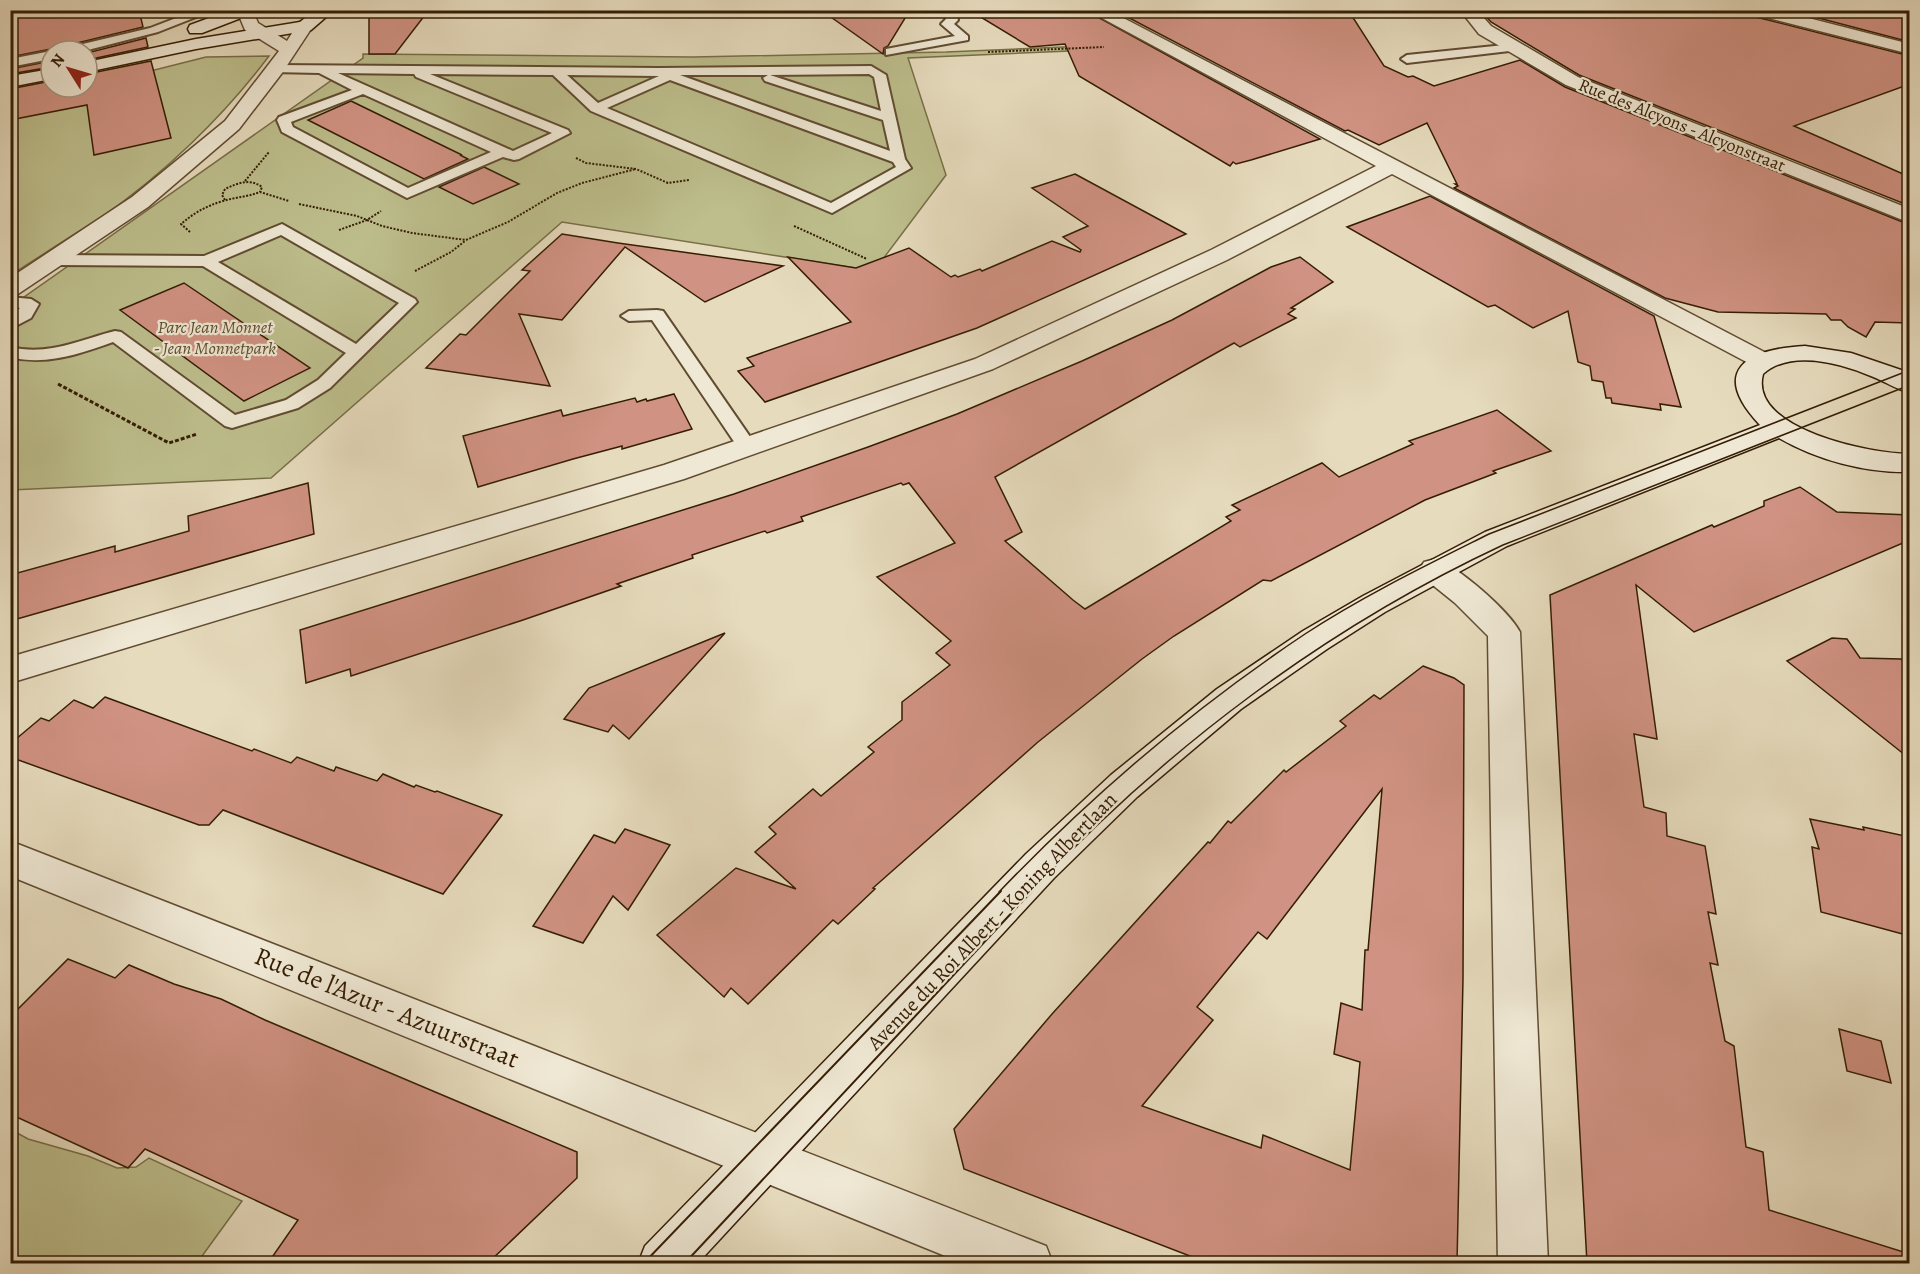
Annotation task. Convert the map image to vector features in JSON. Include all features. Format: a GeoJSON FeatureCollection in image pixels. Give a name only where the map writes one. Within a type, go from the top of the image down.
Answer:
{"type":"FeatureCollection","features":[{"type":"Feature","properties":{"kind":"street"},"geometry":{"type":"LineString","coordinates":[[250,10],[248,18],[251,26],[288,49]]}},
{"type":"Feature","properties":{"kind":"street"},"geometry":{"type":"LineString","coordinates":[[99,56],[177,36],[250,10]]}},
{"type":"Feature","properties":{"kind":"street"},"geometry":{"type":"LineString","coordinates":[[10,289],[140,202],[232,125],[276,69],[304,26],[326,10]]}},
{"type":"Feature","properties":{"kind":"street"},"geometry":{"type":"LineString","coordinates":[[1095,10],[1763,361]]}},
{"type":"Feature","properties":{"kind":"street","name":"Rue des Alcyons - Alcyonstraat"},"geometry":{"type":"LineString","coordinates":[[1468,10],[1485,30],[1572,81],[1910,217]]}},
{"type":"Feature","properties":{"kind":"street"},"geometry":{"type":"LineString","coordinates":[[1755,10],[1910,49]]}},
{"type":"Feature","properties":{"kind":"street"},"geometry":{"type":"LineString","coordinates":[[99,64],[196,44],[304,26]]}},
{"type":"Feature","properties":{"kind":"street"},"geometry":{"type":"LineString","coordinates":[[10,74],[39,68]]}},
{"type":"Feature","properties":{"kind":"street"},"geometry":{"type":"LineString","coordinates":[[10,81],[39,76]]}},
{"type":"Feature","properties":{"kind":"street"},"geometry":{"type":"LineString","coordinates":[[10,670],[651,479],[748,448],[994,359],[1107,309],[1219,255],[1392,166]]}},
{"type":"Feature","properties":{"kind":"street"},"geometry":{"type":"LineString","coordinates":[[1907,381],[1867,366],[1829,356],[1793,354],[1763,361],[1750,372],[1748,387],[1757,406],[1781,427],[1816,446],[1862,460],[1910,463]]}},
{"type":"Feature","properties":{"kind":"street","name":"Avenue du Roi Albert - Koning Albertlaan"},"geometry":{"type":"LineString","coordinates":[[663,1263],[1040,866],[1124,786],[1229,699],[1315,640],[1435,570],[1496,539],[1781,427]]}},
{"type":"Feature","properties":{"kind":"street"},"geometry":{"type":"LineString","coordinates":[[1435,570],[1466,595],[1504,632],[1523,1263]]}},
{"type":"Feature","properties":{"kind":"street","name":"Rue de l'Azur - Azuurstraat"},"geometry":{"type":"LineString","coordinates":[[10,858],[1028,1263]]}},
{"type":"Feature","properties":{"kind":"lane"},"geometry":{"type":"LineString","coordinates":[[99,44],[154,30],[209,10]]}},
{"type":"Feature","properties":{"kind":"lane"},"geometry":{"type":"LineString","coordinates":[[890,52],[964,38],[947,24],[952,20],[949,10]]}},
{"type":"Feature","properties":{"kind":"lane"},"geometry":{"type":"LineString","coordinates":[[1407,59],[1514,48]]}},
{"type":"Feature","properties":{"kind":"lane"},"geometry":{"type":"LineString","coordinates":[[10,63],[39,57]]}},
{"type":"Feature","properties":{"kind":"lane"},"geometry":{"type":"LineString","coordinates":[[276,69],[408,69],[556,71],[664,74],[871,70],[880,75],[898,159],[904,168],[832,209],[596,108],[556,71]]}},
{"type":"Feature","properties":{"kind":"lane"},"geometry":{"type":"LineString","coordinates":[[320,69],[514,156],[563,133],[408,69]]}},
{"type":"Feature","properties":{"kind":"lane"},"geometry":{"type":"LineString","coordinates":[[750,72],[889,118]]}},
{"type":"Feature","properties":{"kind":"lane"},"geometry":{"type":"LineString","coordinates":[[596,108],[664,74],[898,159]]}},
{"type":"Feature","properties":{"kind":"lane"},"geometry":{"type":"LineString","coordinates":[[363,90],[284,120],[287,129],[407,194],[502,152]]}},
{"type":"Feature","properties":{"kind":"lane"},"geometry":{"type":"LineString","coordinates":[[10,352],[25,357],[61,354],[115,336],[232,422],[292,404],[324,384],[409,302],[282,229],[206,261],[55,260]]}},
{"type":"Feature","properties":{"kind":"lane"},"geometry":{"type":"LineString","coordinates":[[206,261],[357,352]]}},
{"type":"Feature","properties":{"kind":"lane"},"geometry":{"type":"LineString","coordinates":[[10,302],[31,304],[25,314],[10,324]]}},
{"type":"Feature","properties":{"kind":"lane"},"geometry":{"type":"LineString","coordinates":[[629,316],[657,315],[748,448]]}},
{"type":"Feature","properties":{"kind":"path"},"geometry":{"type":"LineString","coordinates":[[985,52],[1160,45]]}},
{"type":"Feature","properties":{"kind":"path"},"geometry":{"type":"LineString","coordinates":[[225,200],[222,195],[225,189],[244,181],[287,129]]}},
{"type":"Feature","properties":{"kind":"path"},"geometry":{"type":"LineString","coordinates":[[542,144],[586,163],[636,169],[668,183],[694,180]]}},
{"type":"Feature","properties":{"kind":"path"},"geometry":{"type":"LineString","coordinates":[[206,261],[194,237],[181,224],[198,210],[225,200],[246,198],[260,192],[412,233],[466,240],[508,222],[557,194],[582,183],[636,169]]}},
{"type":"Feature","properties":{"kind":"path"},"geometry":{"type":"LineString","coordinates":[[244,181],[257,183],[262,187],[260,192]]}},
{"type":"Feature","properties":{"kind":"path"},"geometry":{"type":"LineString","coordinates":[[307,243],[367,220],[407,194]]}},
{"type":"Feature","properties":{"kind":"path"},"geometry":{"type":"LineString","coordinates":[[788,222],[807,233],[867,259]]}},
{"type":"Feature","properties":{"kind":"path"},"geometry":{"type":"LineString","coordinates":[[54,381],[169,442],[232,422]]}},
{"type":"Feature","properties":{"kind":"green space","name":"Parc Jean Monnet - Jean Monnetpark"},"geometry":{"type":"Polygon","coordinates":[[[1133,44],[1140,48],[908,58],[946,175],[874,271],[562,222],[271,478],[11,490],[10,307],[363,58],[363,54],[693,57],[946,52],[1133,44]]]}},
{"type":"Feature","properties":{"kind":"green space"},"geometry":{"type":"Polygon","coordinates":[[[269,56],[212,123],[147,183],[100,218],[11,275],[10,99],[39,94],[39,99],[99,99],[99,84],[206,57],[269,56]]]}},
{"type":"Feature","properties":{"kind":"green space"},"geometry":{"type":"Polygon","coordinates":[[[10,1129],[28,1139],[88,1156],[117,1168],[136,1167],[149,1158],[242,1201],[197,1263],[11,1263],[10,1129]]]}},
{"type":"Feature","properties":{"kind":"building"},"geometry":{"type":"Polygon","coordinates":[[[10,10],[139,10],[143,27],[94,39],[39,39],[39,51],[10,57],[10,10]]]}},
{"type":"Feature","properties":{"kind":"building"},"geometry":{"type":"Polygon","coordinates":[[[821,10],[910,10],[888,46],[884,48],[883,54],[821,10]]]}},
{"type":"Feature","properties":{"kind":"building"},"geometry":{"type":"Polygon","coordinates":[[[969,10],[1085,10],[1320,139],[1236,164],[1233,162],[1230,166],[1079,76],[1065,44],[1030,47],[969,10]]]}},
{"type":"Feature","properties":{"kind":"building"},"geometry":{"type":"Polygon","coordinates":[[[1114,10],[1343,10],[1346,16],[1352,16],[1384,66],[1434,86],[1520,60],[1565,87],[1910,225],[1910,323],[1875,322],[1866,337],[1848,327],[1841,320],[1831,320],[1826,314],[1718,312],[1665,298],[1454,188],[1458,186],[1455,184],[1457,184],[1427,123],[1379,145],[1348,130],[1345,131],[1114,10]]]}},
{"type":"Feature","properties":{"kind":"building"},"geometry":{"type":"Polygon","coordinates":[[[1480,10],[1745,10],[1748,15],[1910,56],[1910,84],[1794,126],[1910,177],[1910,206],[1579,75],[1491,22],[1480,10]]]}},
{"type":"Feature","properties":{"kind":"building"},"geometry":{"type":"Polygon","coordinates":[[[1788,10],[1910,10],[1910,42],[1788,10]]]}},
{"type":"Feature","properties":{"kind":"building"},"geometry":{"type":"Polygon","coordinates":[[[425,15],[395,54],[369,54],[369,16],[425,15]]]}},
{"type":"Feature","properties":{"kind":"building"},"geometry":{"type":"Polygon","coordinates":[[[146,38],[148,47],[99,57],[99,50],[146,38]]]}},
{"type":"Feature","properties":{"kind":"building"},"geometry":{"type":"Polygon","coordinates":[[[151,61],[171,138],[94,155],[87,105],[10,120],[10,89],[39,83],[39,99],[99,99],[99,72],[151,61]]]}},
{"type":"Feature","properties":{"kind":"building"},"geometry":{"type":"Polygon","coordinates":[[[39,63],[39,69],[10,74],[10,69],[39,63]]]}},
{"type":"Feature","properties":{"kind":"building"},"geometry":{"type":"Polygon","coordinates":[[[351,101],[468,159],[424,179],[308,120],[351,101]]]}},
{"type":"Feature","properties":{"kind":"building"},"geometry":{"type":"Polygon","coordinates":[[[484,167],[519,184],[473,204],[439,187],[484,167]]]}},
{"type":"Feature","properties":{"kind":"building"},"geometry":{"type":"Polygon","coordinates":[[[1075,174],[1186,234],[977,328],[765,402],[738,371],[754,366],[747,358],[851,322],[788,257],[856,268],[909,248],[951,277],[955,275],[958,277],[980,269],[982,271],[1052,241],[1080,252],[1081,250],[1063,237],[1088,226],[1032,188],[1075,174]]]}},
{"type":"Feature","properties":{"kind":"building"},"geometry":{"type":"Polygon","coordinates":[[[1430,196],[1654,316],[1681,407],[1660,404],[1661,410],[1612,403],[1611,398],[1606,398],[1603,382],[1592,380],[1590,366],[1578,362],[1568,311],[1533,328],[1495,305],[1488,307],[1347,227],[1430,196]]]}},
{"type":"Feature","properties":{"kind":"building"},"geometry":{"type":"Polygon","coordinates":[[[562,234],[783,266],[705,302],[625,247],[562,320],[519,314],[550,386],[426,368],[460,334],[466,335],[530,271],[522,270],[562,234]]]}},
{"type":"Feature","properties":{"kind":"building"},"geometry":{"type":"Polygon","coordinates":[[[1300,257],[1333,282],[1291,308],[1295,309],[1288,314],[1296,318],[1240,347],[1234,343],[995,477],[1022,532],[1005,541],[1073,600],[1085,609],[1231,521],[1226,517],[1240,510],[1232,505],[1322,463],[1339,477],[1413,444],[1409,441],[1497,410],[1551,451],[1493,471],[1496,473],[1425,500],[1271,581],[1263,580],[1174,636],[1038,742],[873,888],[875,889],[838,924],[833,920],[748,1004],[731,988],[724,997],[657,935],[736,868],[796,889],[755,852],[776,834],[769,827],[813,789],[821,796],[874,752],[868,747],[902,720],[902,702],[950,665],[936,653],[951,641],[877,577],[955,543],[909,483],[903,485],[901,483],[801,517],[803,521],[767,533],[765,531],[692,555],[693,558],[617,584],[621,586],[523,620],[351,676],[350,669],[306,683],[300,630],[734,494],[957,414],[1172,320],[1271,267],[1300,257]]]}},
{"type":"Feature","properties":{"kind":"building"},"geometry":{"type":"Polygon","coordinates":[[[184,283],[310,368],[244,401],[120,310],[184,283]]]}},
{"type":"Feature","properties":{"kind":"building"},"geometry":{"type":"Polygon","coordinates":[[[674,394],[692,429],[622,449],[622,446],[573,459],[478,487],[463,436],[561,410],[563,416],[635,398],[637,402],[646,399],[647,401],[674,394]]]}},
{"type":"Feature","properties":{"kind":"building"},"geometry":{"type":"Polygon","coordinates":[[[308,483],[314,534],[10,621],[10,575],[115,546],[115,552],[189,531],[188,516],[308,483]]]}},
{"type":"Feature","properties":{"kind":"building"},"geometry":{"type":"Polygon","coordinates":[[[1800,487],[1837,512],[1910,515],[1910,540],[1694,632],[1636,585],[1657,739],[1634,734],[1644,807],[1666,813],[1667,836],[1705,846],[1716,914],[1708,912],[1718,965],[1710,963],[1725,1041],[1734,1046],[1746,1147],[1763,1152],[1769,1210],[1910,1254],[1910,1263],[1587,1263],[1550,595],[1712,525],[1714,527],[1764,506],[1764,501],[1800,487]]]}},
{"type":"Feature","properties":{"kind":"building"},"geometry":{"type":"Polygon","coordinates":[[[725,633],[629,739],[613,725],[608,732],[564,719],[589,688],[725,633]]]}},
{"type":"Feature","properties":{"kind":"building"},"geometry":{"type":"Polygon","coordinates":[[[1832,638],[1847,639],[1860,658],[1901,659],[1910,670],[1910,759],[1787,661],[1832,638]]]}},
{"type":"Feature","properties":{"kind":"building"},"geometry":{"type":"Polygon","coordinates":[[[1423,666],[1454,678],[1464,685],[1463,979],[1457,1263],[1208,1263],[964,1169],[954,1129],[1052,1014],[1228,821],[1231,823],[1284,770],[1286,772],[1346,726],[1340,721],[1374,695],[1380,699],[1423,666]],[[1382,789],[1267,939],[1258,932],[1197,1007],[1213,1020],[1142,1106],[1261,1148],[1263,1135],[1350,1170],[1360,1062],[1334,1054],[1341,1003],[1362,1010],[1365,950],[1368,950],[1382,789]]]}},
{"type":"Feature","properties":{"kind":"building"},"geometry":{"type":"Polygon","coordinates":[[[105,697],[291,763],[297,757],[334,771],[336,767],[377,781],[383,774],[414,787],[416,785],[437,791],[502,815],[443,894],[223,810],[209,825],[199,825],[10,757],[10,744],[41,718],[49,721],[74,700],[93,708],[105,697]]]}},
{"type":"Feature","properties":{"kind":"building"},"geometry":{"type":"Polygon","coordinates":[[[1810,819],[1910,837],[1910,936],[1821,912],[1812,847],[1819,849],[1810,819]]]}},
{"type":"Feature","properties":{"kind":"building"},"geometry":{"type":"Polygon","coordinates":[[[625,829],[670,845],[628,910],[613,896],[583,943],[533,926],[594,835],[615,843],[625,829]]]}},
{"type":"Feature","properties":{"kind":"building"},"geometry":{"type":"Polygon","coordinates":[[[68,959],[115,978],[129,965],[174,984],[221,999],[265,1020],[577,1152],[577,1178],[488,1263],[268,1263],[298,1220],[145,1149],[128,1168],[10,1114],[10,1017],[68,959]]]}},
{"type":"Feature","properties":{"kind":"building"},"geometry":{"type":"Polygon","coordinates":[[[1839,1029],[1881,1041],[1891,1083],[1847,1071],[1839,1029]]]}},
{"type":"Feature","properties":{"kind":"tram line"},"geometry":{"type":"LineString","coordinates":[[999,892],[1107,788],[1184,723],[1264,662],[1350,607],[1489,534],[1910,370]]}},
{"type":"Feature","properties":{"kind":"tram line"},"geometry":{"type":"LineString","coordinates":[[1031,892],[1082,839],[1192,741],[1250,696],[1373,614],[1503,545],[1910,385]]}},
{"type":"Feature","properties":{"kind":"tram line"},"geometry":{"type":"LineString","coordinates":[[643,1264],[1001,891]]}},
{"type":"Feature","properties":{"kind":"tram line"},"geometry":{"type":"LineString","coordinates":[[684,1264],[1032,891]]}}]}
